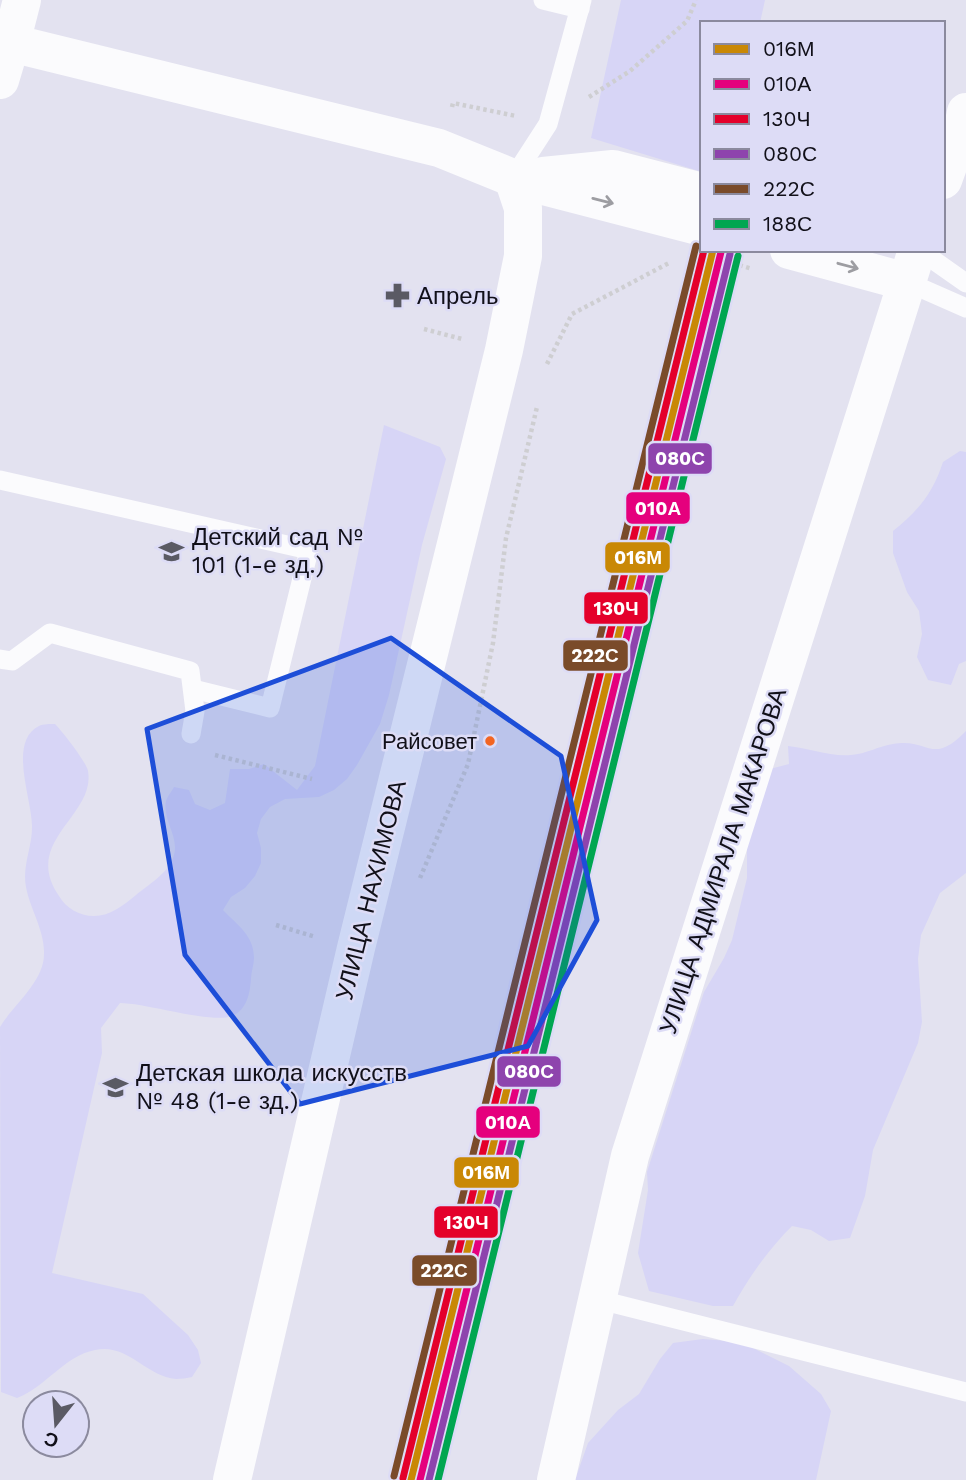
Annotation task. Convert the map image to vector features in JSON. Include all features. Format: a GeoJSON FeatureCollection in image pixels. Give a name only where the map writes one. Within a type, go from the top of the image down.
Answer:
{"type":"FeatureCollection","features":[{"type":"Feature","properties":{"kind":"street"},"geometry":{"type":"LineString","coordinates":[[0,80],[22,0]]}},
{"type":"Feature","properties":{"kind":"street"},"geometry":{"type":"LineString","coordinates":[[10,43],[439,148],[513,178],[700,240]]}},
{"type":"Feature","properties":{"kind":"street"},"geometry":{"type":"LineString","coordinates":[[945,174],[965,119]]}},
{"type":"Feature","properties":{"kind":"street"},"geometry":{"type":"LineString","coordinates":[[513,178],[613,169],[700,191]]}},
{"type":"Feature","properties":{"kind":"street","name":"УЛИЦА НАХИМОВА"},"geometry":{"type":"LineString","coordinates":[[232,1480],[356,948],[507,337],[523,256],[523,208],[513,178]]}},
{"type":"Feature","properties":{"kind":"street"},"geometry":{"type":"LineString","coordinates":[[812,252],[914,261]]}},
{"type":"Feature","properties":{"kind":"street","name":"УЛИЦА АДМИРАЛА МАКАРОВА"},"geometry":{"type":"LineString","coordinates":[[556,1480],[630,1156],[914,261]]}},
{"type":"Feature","properties":{"kind":"lane"},"geometry":{"type":"LineString","coordinates":[[513,178],[548,124],[581,5],[543,0]]}},
{"type":"Feature","properties":{"kind":"lane"},"geometry":{"type":"LineString","coordinates":[[914,261],[966,283]]}},
{"type":"Feature","properties":{"kind":"lane"},"geometry":{"type":"LineString","coordinates":[[914,261],[966,308]]}},
{"type":"Feature","properties":{"kind":"lane"},"geometry":{"type":"LineString","coordinates":[[0,480],[309,550],[270,708],[193,690]]}},
{"type":"Feature","properties":{"kind":"lane"},"geometry":{"type":"LineString","coordinates":[[0,659],[12,662],[50,633],[190,671],[195,711],[191,734]]}},
{"type":"Feature","properties":{"kind":"lane"},"geometry":{"type":"LineString","coordinates":[[596,1299],[966,1392]]}},
{"type":"Feature","properties":{"kind":"path"},"geometry":{"type":"LineString","coordinates":[[725,252],[756,270]]}},
{"type":"Feature","properties":{"kind":"path"},"geometry":{"type":"LineString","coordinates":[[545,376],[548,362],[572,314],[680,257]]}},
{"type":"Feature","properties":{"kind":"path"},"geometry":{"type":"LineString","coordinates":[[418,884],[468,764],[493,643],[506,538],[538,403]]}},
{"type":"Feature","properties":{"kind":"path"},"geometry":{"type":"LineString","coordinates":[[213,755],[313,779]]}},
{"type":"Feature","properties":{"kind":"path"},"geometry":{"type":"LineString","coordinates":[[276,925],[356,948]]}},
{"type":"Feature","properties":{"kind":"highlighted area"},"geometry":{"type":"Polygon","coordinates":[[[391,638],[561,756],[597,920],[528,1046],[300,1104],[185,955],[147,729],[391,638]]]}},
{"type":"Feature","properties":{"kind":"shaded area"},"geometry":{"type":"Polygon","coordinates":[[[621,0],[765,0],[760,21],[700,21],[700,171],[591,138],[621,0]]]}},
{"type":"Feature","properties":{"kind":"shaded area"},"geometry":{"type":"Polygon","coordinates":[[[384,425],[440,447],[446,459],[422,545],[389,695],[380,724],[357,765],[347,779],[334,790],[319,797],[285,799],[270,807],[261,819],[257,833],[261,863],[255,876],[245,888],[231,897],[223,910],[244,931],[253,950],[250,990],[241,1010],[223,1018],[120,1003],[101,1028],[102,1053],[52,1273],[143,1294],[188,1335],[198,1350],[201,1363],[192,1377],[176,1379],[165,1377],[117,1351],[95,1350],[74,1358],[34,1389],[21,1389],[21,1396],[17,1398],[1,1392],[0,1027],[34,984],[43,964],[44,954],[42,937],[25,880],[32,828],[23,758],[30,734],[39,726],[55,724],[87,767],[87,787],[82,802],[54,844],[49,860],[50,877],[59,896],[69,908],[88,916],[100,916],[122,906],[157,879],[170,864],[175,843],[165,808],[174,787],[189,790],[195,804],[210,810],[225,803],[230,769],[249,769],[264,764],[297,790],[315,766],[384,425]]]}},
{"type":"Feature","properties":{"kind":"shaded area"},"geometry":{"type":"Polygon","coordinates":[[[960,451],[966,452],[966,661],[959,664],[951,685],[928,680],[917,657],[922,634],[919,611],[907,592],[893,553],[893,531],[924,500],[935,483],[943,462],[960,451]]]}},
{"type":"Feature","properties":{"kind":"shaded area"},"geometry":{"type":"Polygon","coordinates":[[[966,731],[966,873],[940,893],[921,935],[918,959],[922,1022],[918,1043],[873,1150],[865,1196],[850,1238],[829,1241],[811,1230],[792,1226],[759,1264],[733,1306],[713,1306],[649,1291],[638,1253],[648,1190],[647,1172],[704,992],[732,940],[747,878],[747,840],[770,769],[789,764],[788,746],[843,755],[905,743],[937,749],[954,742],[966,731]]]}},
{"type":"Feature","properties":{"kind":"shaded area"},"geometry":{"type":"Polygon","coordinates":[[[703,1339],[741,1342],[789,1366],[821,1394],[831,1411],[816,1480],[575,1480],[588,1443],[618,1410],[639,1394],[673,1343],[703,1339]]]}},
{"type":"Feature","properties":{"kind":"transit line","name":"222С"},"geometry":{"type":"LineString","coordinates":[[394,1476],[696,246]]}},
{"type":"Feature","properties":{"kind":"transit line","name":"130Ч"},"geometry":{"type":"LineString","coordinates":[[403,1478],[704,252]]}},
{"type":"Feature","properties":{"kind":"transit line","name":"016М"},"geometry":{"type":"LineString","coordinates":[[411,1480],[713,252]]}},
{"type":"Feature","properties":{"kind":"transit line","name":"010А"},"geometry":{"type":"LineString","coordinates":[[420,1480],[721,252]]}},
{"type":"Feature","properties":{"kind":"transit line","name":"080С"},"geometry":{"type":"LineString","coordinates":[[429,1480],[730,254]]}},
{"type":"Feature","properties":{"kind":"transit line","name":"188С"},"geometry":{"type":"LineString","coordinates":[[438,1480],[738,256]]}},
{"type":"Feature","properties":{"kind":"place","name":"Апрель"},"geometry":{"type":"Point","coordinates":[397,296]}},
{"type":"Feature","properties":{"kind":"place","name":"Детский сад № 101 (1-е зд.)"},"geometry":{"type":"Point","coordinates":[172,551]}},
{"type":"Feature","properties":{"kind":"place","name":"Райсовет"},"geometry":{"type":"Point","coordinates":[490,741]}},
{"type":"Feature","properties":{"kind":"place","name":"Детская школа искусств № 48 (1-е зд.)"},"geometry":{"type":"Point","coordinates":[116,1087]}}]}
